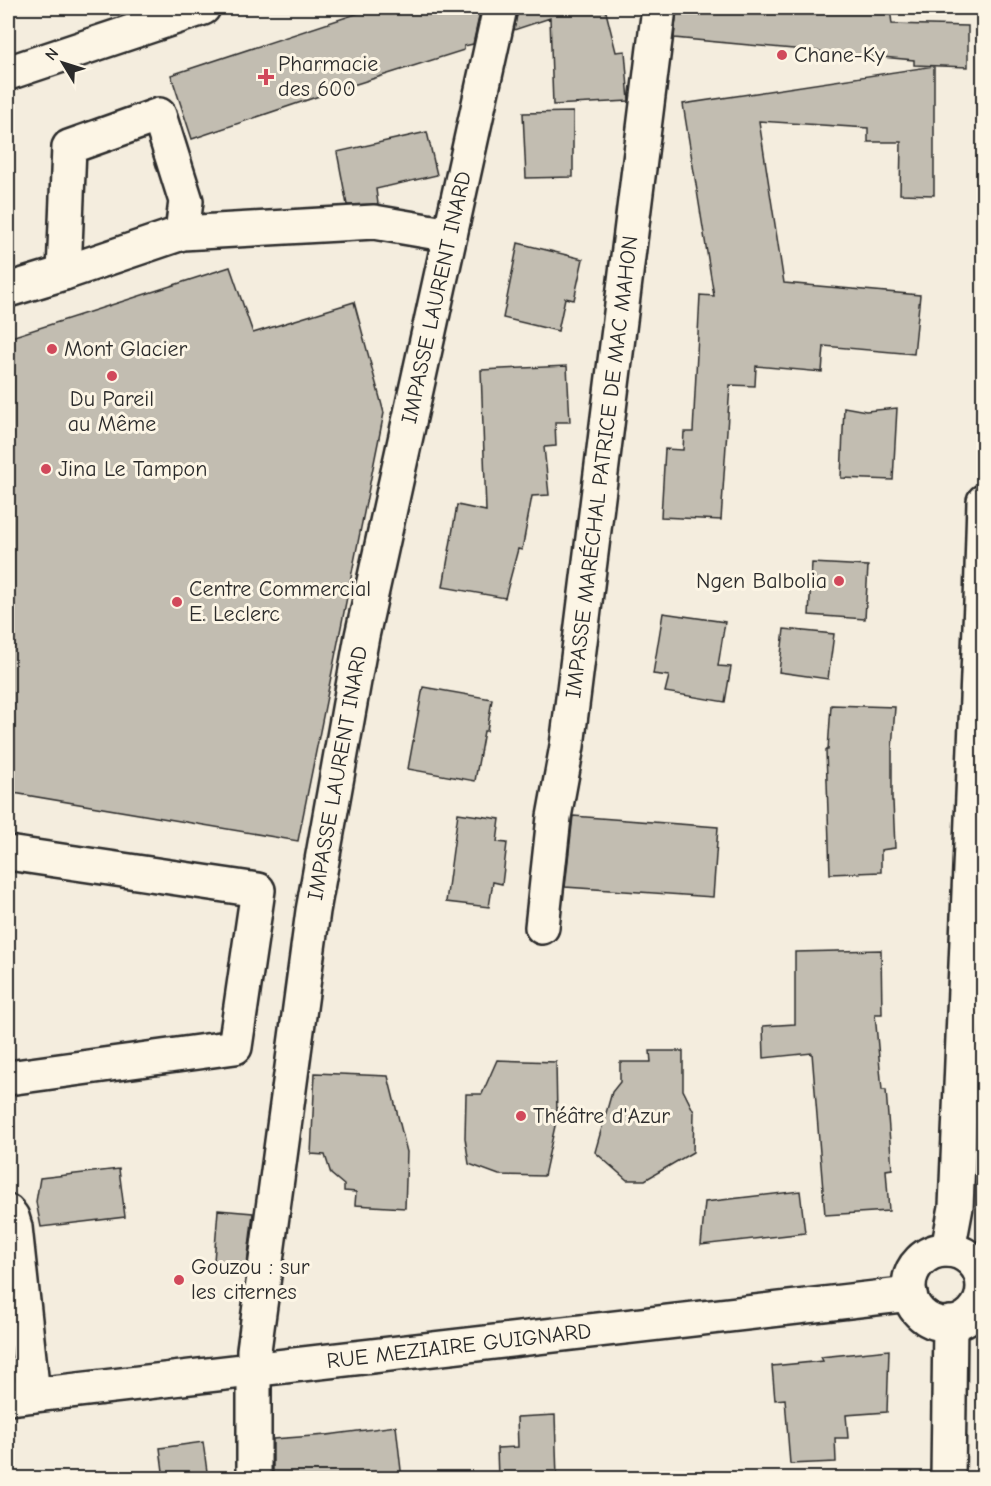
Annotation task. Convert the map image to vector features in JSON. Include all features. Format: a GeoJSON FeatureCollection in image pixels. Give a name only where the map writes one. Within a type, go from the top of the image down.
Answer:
{"type":"FeatureCollection","features":[{"type":"Feature","properties":{"kind":"street"},"geometry":{"type":"LineString","coordinates":[[8,73],[203,8]]}},
{"type":"Feature","properties":{"kind":"street","name":"IMPASSE LAURENT INARD"},"geometry":{"type":"LineString","coordinates":[[254,1479],[254,1350],[315,899],[362,636],[500,8]]}},
{"type":"Feature","properties":{"kind":"street","name":"IMPASSE MARÉCHAL PATRICE DE MAC MAHON"},"geometry":{"type":"LineString","coordinates":[[542,927],[554,817],[567,746],[659,8]]}},
{"type":"Feature","properties":{"kind":"street"},"geometry":{"type":"LineString","coordinates":[[64,273],[69,147],[159,115],[186,201],[182,233]]}},
{"type":"Feature","properties":{"kind":"street"},"geometry":{"type":"LineString","coordinates":[[8,290],[182,233],[374,222],[450,236]]}},
{"type":"Feature","properties":{"kind":"street"},"geometry":{"type":"LineString","coordinates":[[948,1250],[956,1207],[982,602],[984,501]]}},
{"type":"Feature","properties":{"kind":"street"},"geometry":{"type":"LineString","coordinates":[[8,853],[258,890],[235,1047],[8,1078]]}},
{"type":"Feature","properties":{"kind":"street"},"geometry":{"type":"LineString","coordinates":[[8,1212],[15,1227],[20,1396]]}},
{"type":"Feature","properties":{"kind":"street"},"geometry":{"type":"LineString","coordinates":[[957,1251],[967,1256],[975,1264],[983,1282],[981,1298],[974,1310],[965,1318],[950,1323],[928,1319],[918,1311],[910,1294],[910,1276],[915,1266],[934,1252],[957,1251]]}},
{"type":"Feature","properties":{"kind":"street","name":"RUE MEZIAIRE GUIGNARD"},"geometry":{"type":"LineString","coordinates":[[20,1396],[910,1294]]}},
{"type":"Feature","properties":{"kind":"street"},"geometry":{"type":"LineString","coordinates":[[948,1479],[950,1323]]}},
{"type":"Feature","properties":{"kind":"building"},"geometry":{"type":"Polygon","coordinates":[[[374,8],[481,8],[473,44],[464,46],[464,50],[192,139],[171,75],[374,8]]]}},
{"type":"Feature","properties":{"kind":"building"},"geometry":{"type":"Polygon","coordinates":[[[518,8],[605,8],[616,52],[625,51],[629,101],[553,105],[550,18],[514,30],[518,8]]]}},
{"type":"Feature","properties":{"kind":"building"},"geometry":{"type":"Polygon","coordinates":[[[677,8],[890,8],[892,24],[968,26],[968,67],[914,65],[914,60],[674,38],[677,8]]]}},
{"type":"Feature","properties":{"kind":"building"},"geometry":{"type":"Polygon","coordinates":[[[934,66],[934,195],[900,194],[901,142],[868,142],[868,128],[759,121],[784,283],[920,295],[914,354],[824,346],[822,372],[756,366],[755,386],[730,385],[721,520],[661,517],[665,449],[683,450],[684,432],[693,432],[700,295],[714,296],[683,104],[934,66]]]}},
{"type":"Feature","properties":{"kind":"building"},"geometry":{"type":"Polygon","coordinates":[[[573,112],[573,177],[526,178],[523,113],[573,112]]]}},
{"type":"Feature","properties":{"kind":"building"},"geometry":{"type":"Polygon","coordinates":[[[427,132],[437,175],[376,189],[378,204],[347,205],[337,152],[427,132]]]}},
{"type":"Feature","properties":{"kind":"building"},"geometry":{"type":"Polygon","coordinates":[[[518,243],[583,259],[574,300],[565,298],[558,331],[503,318],[518,243]]]}},
{"type":"Feature","properties":{"kind":"building","name":"Centre Commercial E. Leclerc"},"geometry":{"type":"Polygon","coordinates":[[[230,267],[253,333],[354,302],[384,413],[298,841],[8,792],[8,338],[230,267]]]}},
{"type":"Feature","properties":{"kind":"building"},"geometry":{"type":"Polygon","coordinates":[[[567,366],[570,422],[555,422],[556,446],[544,447],[549,495],[532,496],[522,550],[518,549],[505,598],[443,587],[457,505],[486,511],[481,370],[567,366]]]}},
{"type":"Feature","properties":{"kind":"building"},"geometry":{"type":"Polygon","coordinates":[[[844,407],[866,411],[897,408],[893,480],[841,478],[844,407]]]}},
{"type":"Feature","properties":{"kind":"building","name":"Ngen Balbolia"},"geometry":{"type":"Polygon","coordinates":[[[812,563],[868,566],[865,619],[809,615],[812,563]]]}},
{"type":"Feature","properties":{"kind":"building"},"geometry":{"type":"Polygon","coordinates":[[[663,613],[725,622],[718,666],[731,667],[725,702],[665,692],[669,676],[653,674],[663,613]]]}},
{"type":"Feature","properties":{"kind":"building"},"geometry":{"type":"Polygon","coordinates":[[[784,629],[834,634],[828,679],[779,672],[784,629]]]}},
{"type":"Feature","properties":{"kind":"building"},"geometry":{"type":"Polygon","coordinates":[[[423,687],[492,699],[475,781],[408,769],[423,687]]]}},
{"type":"Feature","properties":{"kind":"building"},"geometry":{"type":"Polygon","coordinates":[[[831,705],[895,707],[892,801],[895,848],[881,850],[881,872],[830,874],[826,750],[828,750],[831,705]]]}},
{"type":"Feature","properties":{"kind":"building"},"geometry":{"type":"Polygon","coordinates":[[[458,813],[500,819],[497,842],[507,843],[502,884],[493,882],[489,907],[446,902],[458,813]]]}},
{"type":"Feature","properties":{"kind":"building"},"geometry":{"type":"Polygon","coordinates":[[[573,816],[718,827],[713,897],[565,887],[573,816]]]}},
{"type":"Feature","properties":{"kind":"building"},"geometry":{"type":"Polygon","coordinates":[[[881,950],[882,1014],[875,1014],[882,1090],[886,1090],[892,1169],[886,1170],[889,1211],[825,1215],[812,1053],[764,1058],[763,1026],[795,1024],[795,952],[881,950]]]}},
{"type":"Feature","properties":{"kind":"building"},"geometry":{"type":"Polygon","coordinates":[[[650,1051],[683,1051],[683,1090],[694,1112],[693,1152],[645,1180],[627,1180],[595,1152],[612,1092],[620,1082],[620,1062],[651,1062],[650,1051]]]}},
{"type":"Feature","properties":{"kind":"building"},"geometry":{"type":"Polygon","coordinates":[[[497,1060],[556,1062],[557,1117],[544,1176],[499,1175],[469,1164],[465,1138],[466,1094],[482,1094],[497,1060]]]}},
{"type":"Feature","properties":{"kind":"building"},"geometry":{"type":"Polygon","coordinates":[[[315,1073],[388,1076],[407,1152],[405,1208],[355,1205],[356,1192],[344,1191],[344,1185],[331,1174],[325,1155],[311,1154],[315,1073]]]}},
{"type":"Feature","properties":{"kind":"building"},"geometry":{"type":"Polygon","coordinates":[[[119,1169],[125,1217],[41,1227],[36,1202],[40,1178],[119,1169]]]}},
{"type":"Feature","properties":{"kind":"building"},"geometry":{"type":"Polygon","coordinates":[[[800,1191],[805,1233],[701,1245],[705,1202],[800,1191]]]}},
{"type":"Feature","properties":{"kind":"building"},"geometry":{"type":"Polygon","coordinates":[[[218,1210],[253,1213],[247,1264],[214,1261],[218,1210]]]}},
{"type":"Feature","properties":{"kind":"building"},"geometry":{"type":"Polygon","coordinates":[[[889,1350],[887,1412],[846,1415],[848,1438],[835,1438],[836,1462],[790,1464],[785,1399],[775,1400],[772,1366],[823,1361],[821,1357],[889,1350]]]}},
{"type":"Feature","properties":{"kind":"building"},"geometry":{"type":"Polygon","coordinates":[[[555,1415],[557,1479],[498,1479],[497,1448],[518,1447],[517,1417],[555,1415]]]}},
{"type":"Feature","properties":{"kind":"building"},"geometry":{"type":"Polygon","coordinates":[[[396,1426],[402,1479],[273,1479],[273,1439],[396,1426]]]}},
{"type":"Feature","properties":{"kind":"building"},"geometry":{"type":"Polygon","coordinates":[[[203,1442],[208,1479],[164,1479],[160,1448],[203,1442]]]}},
{"type":"Feature","properties":{"kind":"place","name":"Chane-Ky"},"geometry":{"type":"Point","coordinates":[782,55]}},
{"type":"Feature","properties":{"kind":"place","name":"Pharmacie des 600"},"geometry":{"type":"Point","coordinates":[266,77]}},
{"type":"Feature","properties":{"kind":"place","name":"Mont Glacier"},"geometry":{"type":"Point","coordinates":[52,349]}},
{"type":"Feature","properties":{"kind":"place","name":"Du Pareil au Même"},"geometry":{"type":"Point","coordinates":[112,376]}},
{"type":"Feature","properties":{"kind":"place","name":"Jina Le Tampon"},"geometry":{"type":"Point","coordinates":[46,469]}},
{"type":"Feature","properties":{"kind":"place","name":"Ngen Balbolia"},"geometry":{"type":"Point","coordinates":[839,581]}},
{"type":"Feature","properties":{"kind":"place","name":"Centre Commercial E. Leclerc"},"geometry":{"type":"Point","coordinates":[177,602]}},
{"type":"Feature","properties":{"kind":"place","name":"Théâtre d'Azur"},"geometry":{"type":"Point","coordinates":[521,1116]}},
{"type":"Feature","properties":{"kind":"place","name":"Gouzou : sur les citernes"},"geometry":{"type":"Point","coordinates":[179,1280]}}]}
